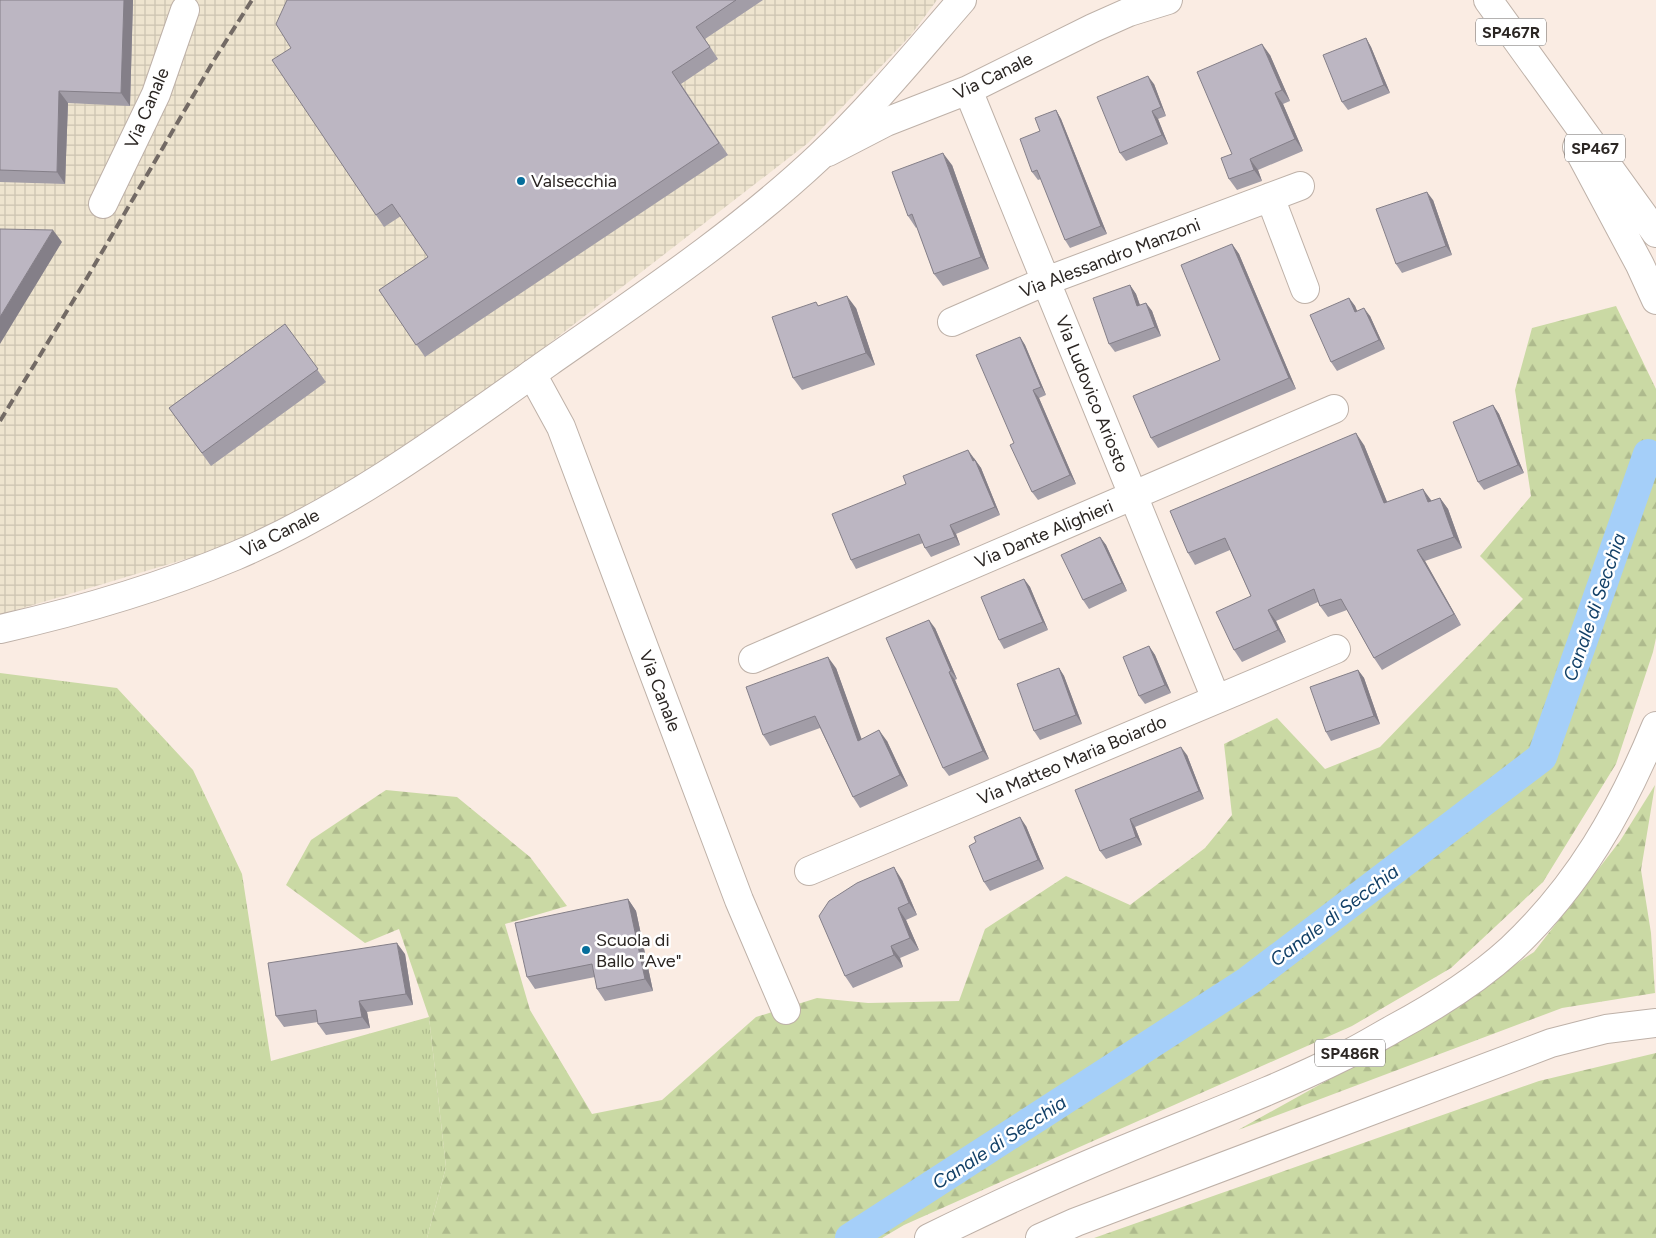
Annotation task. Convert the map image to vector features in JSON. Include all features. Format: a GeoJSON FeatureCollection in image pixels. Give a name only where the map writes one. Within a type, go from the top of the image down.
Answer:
{"type":"FeatureCollection","features":[{"type":"Feature","properties":{"kind":"street","name":"Via Canale"},"geometry":{"type":"LineString","coordinates":[[0,629],[97,605],[164,584],[237,555],[304,522],[376,481],[637,302],[760,208],[820,156],[887,87],[962,0]]}},
{"type":"Feature","properties":{"kind":"street"},"geometry":{"type":"LineString","coordinates":[[1093,28],[1100,12],[1102,0]]}},
{"type":"Feature","properties":{"kind":"street","name":"Via Canale"},"geometry":{"type":"LineString","coordinates":[[820,156],[886,122],[968,90],[1093,28],[1129,12],[1168,0]]}},
{"type":"Feature","properties":{"kind":"street","name":"SP467R"},"geometry":{"type":"LineString","coordinates":[[1488,0],[1531,61]]}},
{"type":"Feature","properties":{"kind":"street"},"geometry":{"type":"LineString","coordinates":[[1496,0],[1531,61],[1640,265],[1656,300]]}},
{"type":"Feature","properties":{"kind":"street","name":"Via Canale"},"geometry":{"type":"LineString","coordinates":[[103,204],[156,94],[185,10]]}},
{"type":"Feature","properties":{"kind":"street","name":"SP467"},"geometry":{"type":"LineString","coordinates":[[1531,61],[1656,233]]}},
{"type":"Feature","properties":{"kind":"street","name":"Via Ludovico Ariosto"},"geometry":{"type":"LineString","coordinates":[[968,90],[1216,698]]}},
{"type":"Feature","properties":{"kind":"street","name":"Via Alessandro Manzoni"},"geometry":{"type":"LineString","coordinates":[[952,322],[1046,281],[1300,186]]}},
{"type":"Feature","properties":{"kind":"street"},"geometry":{"type":"LineString","coordinates":[[1270,198],[1305,289]]}},
{"type":"Feature","properties":{"kind":"street","name":"Via Canale"},"geometry":{"type":"LineString","coordinates":[[532,374],[561,427],[739,900],[786,1010]]}},
{"type":"Feature","properties":{"kind":"street","name":"Via Dante Alighieri"},"geometry":{"type":"LineString","coordinates":[[753,659],[1334,409]]}},
{"type":"Feature","properties":{"kind":"street","name":"Via Matteo Maria Boiardo"},"geometry":{"type":"LineString","coordinates":[[809,871],[1336,649]]}},
{"type":"Feature","properties":{"kind":"street","name":"SP486R"},"geometry":{"type":"LineString","coordinates":[[929,1238],[990,1208],[1102,1158],[1255,1096],[1345,1056],[1427,1011],[1455,992],[1510,950],[1537,923],[1583,868],[1616,812],[1656,726]]}},
{"type":"Feature","properties":{"kind":"street"},"geometry":{"type":"LineString","coordinates":[[1040,1238],[1076,1222],[1551,1043],[1606,1029],[1656,1022]]}},
{"type":"Feature","properties":{"kind":"shaded area"},"geometry":{"type":"Polygon","coordinates":[[[0,0],[937,0],[911,35],[808,143],[524,363],[368,470],[239,543],[0,615],[0,0]]]}},
{"type":"Feature","properties":{"kind":"green space"},"geometry":{"type":"Polygon","coordinates":[[[1616,306],[1656,389],[1656,638],[1653,652],[1616,764],[1543,882],[1451,968],[1352,1026],[904,1225],[882,1238],[427,1238],[446,1167],[429,1017],[399,929],[365,943],[286,885],[311,840],[386,790],[457,797],[530,857],[567,906],[505,924],[530,1010],[592,1114],[662,1100],[756,1017],[817,998],[868,1003],[959,1001],[985,929],[1066,876],[1130,905],[1205,848],[1232,815],[1224,744],[1277,718],[1325,769],[1380,747],[1523,599],[1480,556],[1531,496],[1515,390],[1532,328],[1616,306]]]}},
{"type":"Feature","properties":{"kind":"green space"},"geometry":{"type":"Polygon","coordinates":[[[0,673],[117,688],[193,770],[242,874],[271,1061],[429,1017],[446,1167],[427,1238],[0,1238],[0,673]]]}},
{"type":"Feature","properties":{"kind":"green space"},"geometry":{"type":"Polygon","coordinates":[[[1655,785],[1641,870],[1651,933],[1655,993],[1562,1008],[1238,1130],[1407,1036],[1534,952],[1620,841],[1655,785]]]}},
{"type":"Feature","properties":{"kind":"green space"},"geometry":{"type":"Polygon","coordinates":[[[1656,1053],[1656,1238],[1094,1238],[1539,1081],[1656,1053]]]}},
{"type":"Feature","properties":{"kind":"building"},"geometry":{"type":"Polygon","coordinates":[[[0,0],[124,0],[121,93],[59,91],[57,172],[0,170],[0,0]]]}},
{"type":"Feature","properties":{"kind":"building","name":"Valsecchia"},"geometry":{"type":"Polygon","coordinates":[[[287,0],[736,0],[696,27],[710,47],[672,72],[719,143],[416,345],[379,290],[428,257],[392,204],[376,215],[272,60],[291,48],[276,24],[287,0]]]}},
{"type":"Feature","properties":{"kind":"building"},"geometry":{"type":"Polygon","coordinates":[[[1366,38],[1384,85],[1342,102],[1323,55],[1366,38]]]}},
{"type":"Feature","properties":{"kind":"building"},"geometry":{"type":"Polygon","coordinates":[[[1262,44],[1282,90],[1275,93],[1295,139],[1250,159],[1254,170],[1229,179],[1221,158],[1232,154],[1197,72],[1262,44]]]}},
{"type":"Feature","properties":{"kind":"building"},"geometry":{"type":"Polygon","coordinates":[[[1148,76],[1161,107],[1152,111],[1162,135],[1120,153],[1097,97],[1148,76]]]}},
{"type":"Feature","properties":{"kind":"building"},"geometry":{"type":"Polygon","coordinates":[[[1056,110],[1101,226],[1065,240],[1037,170],[1032,172],[1020,139],[1040,131],[1035,118],[1056,110]]]}},
{"type":"Feature","properties":{"kind":"building"},"geometry":{"type":"Polygon","coordinates":[[[943,153],[981,257],[934,274],[912,214],[908,216],[892,172],[943,153]]]}},
{"type":"Feature","properties":{"kind":"building"},"geometry":{"type":"Polygon","coordinates":[[[1427,192],[1446,246],[1396,264],[1376,209],[1427,192]]]}},
{"type":"Feature","properties":{"kind":"building"},"geometry":{"type":"Polygon","coordinates":[[[0,229],[53,230],[0,317],[0,229]]]}},
{"type":"Feature","properties":{"kind":"building"},"geometry":{"type":"Polygon","coordinates":[[[1232,244],[1289,378],[1151,438],[1133,396],[1220,360],[1181,265],[1232,244]]]}},
{"type":"Feature","properties":{"kind":"building"},"geometry":{"type":"Polygon","coordinates":[[[1130,285],[1137,306],[1146,303],[1155,327],[1109,344],[1093,298],[1130,285]]]}},
{"type":"Feature","properties":{"kind":"building"},"geometry":{"type":"Polygon","coordinates":[[[847,296],[866,353],[793,378],[772,317],[816,302],[818,306],[847,296]]]}},
{"type":"Feature","properties":{"kind":"building"},"geometry":{"type":"Polygon","coordinates":[[[1349,298],[1355,312],[1364,308],[1379,340],[1331,362],[1310,315],[1349,298]]]}},
{"type":"Feature","properties":{"kind":"building"},"geometry":{"type":"Polygon","coordinates":[[[285,324],[318,369],[202,453],[169,408],[285,324]]]}},
{"type":"Feature","properties":{"kind":"building"},"geometry":{"type":"Polygon","coordinates":[[[1020,337],[1041,387],[1033,390],[1070,475],[1032,492],[1010,445],[1014,443],[976,355],[1020,337]]]}},
{"type":"Feature","properties":{"kind":"building"},"geometry":{"type":"Polygon","coordinates":[[[1493,405],[1518,465],[1478,482],[1453,422],[1493,405]]]}},
{"type":"Feature","properties":{"kind":"building"},"geometry":{"type":"Polygon","coordinates":[[[1356,433],[1384,503],[1423,489],[1428,502],[1440,498],[1454,537],[1417,550],[1454,614],[1374,658],[1341,599],[1320,606],[1314,589],[1268,610],[1278,630],[1234,650],[1216,612],[1251,596],[1225,538],[1188,553],[1170,511],[1356,433]]]}},
{"type":"Feature","properties":{"kind":"building"},"geometry":{"type":"Polygon","coordinates":[[[968,450],[973,461],[975,460],[995,507],[950,525],[955,537],[925,548],[919,534],[851,560],[832,514],[906,484],[903,476],[968,450]]]}},
{"type":"Feature","properties":{"kind":"building"},"geometry":{"type":"Polygon","coordinates":[[[1100,537],[1122,583],[1083,600],[1061,555],[1100,537]]]}},
{"type":"Feature","properties":{"kind":"building"},"geometry":{"type":"Polygon","coordinates":[[[1024,579],[1043,622],[999,640],[981,597],[1024,579]]]}},
{"type":"Feature","properties":{"kind":"building"},"geometry":{"type":"Polygon","coordinates":[[[929,620],[983,751],[943,768],[886,638],[929,620]]]}},
{"type":"Feature","properties":{"kind":"building"},"geometry":{"type":"Polygon","coordinates":[[[1149,646],[1165,685],[1139,696],[1123,657],[1149,646]]]}},
{"type":"Feature","properties":{"kind":"building"},"geometry":{"type":"Polygon","coordinates":[[[828,657],[858,741],[879,730],[900,775],[853,797],[815,716],[763,735],[746,687],[828,657]]]}},
{"type":"Feature","properties":{"kind":"building"},"geometry":{"type":"Polygon","coordinates":[[[1059,668],[1076,715],[1034,731],[1017,684],[1059,668]]]}},
{"type":"Feature","properties":{"kind":"building"},"geometry":{"type":"Polygon","coordinates":[[[1358,670],[1374,716],[1326,732],[1310,687],[1358,670]]]}},
{"type":"Feature","properties":{"kind":"building"},"geometry":{"type":"Polygon","coordinates":[[[1181,747],[1199,791],[1130,819],[1136,837],[1100,851],[1075,790],[1181,747]]]}},
{"type":"Feature","properties":{"kind":"building"},"geometry":{"type":"Polygon","coordinates":[[[1020,817],[1038,860],[984,882],[969,846],[976,842],[974,837],[1020,817]]]}},
{"type":"Feature","properties":{"kind":"building"},"geometry":{"type":"Polygon","coordinates":[[[894,867],[909,903],[898,908],[910,938],[891,946],[894,955],[845,976],[819,916],[829,901],[857,883],[894,867]]]}},
{"type":"Feature","properties":{"kind":"building","name":"Scuola di Ballo \"Ave\""},"geometry":{"type":"Polygon","coordinates":[[[628,899],[645,979],[597,989],[592,964],[527,977],[515,923],[628,899]]]}},
{"type":"Feature","properties":{"kind":"building"},"geometry":{"type":"Polygon","coordinates":[[[397,943],[406,994],[359,1001],[362,1017],[318,1024],[316,1010],[276,1016],[268,963],[397,943]]]}},
{"type":"Feature","properties":{"kind":"waterway","name":"Canale di Secchia"},"geometry":{"type":"LineString","coordinates":[[850,1238],[1248,981],[1542,757],[1648,454]]}},
{"type":"Feature","properties":{"kind":"railway"},"geometry":{"type":"LineString","coordinates":[[0,421],[84,283],[214,60],[252,0]]}},
{"type":"Feature","properties":{"kind":"place","name":"Valsecchia"},"geometry":{"type":"Point","coordinates":[521,181]}},
{"type":"Feature","properties":{"kind":"place","name":"Scuola di Ballo \"Ave\""},"geometry":{"type":"Point","coordinates":[586,950]}}]}
